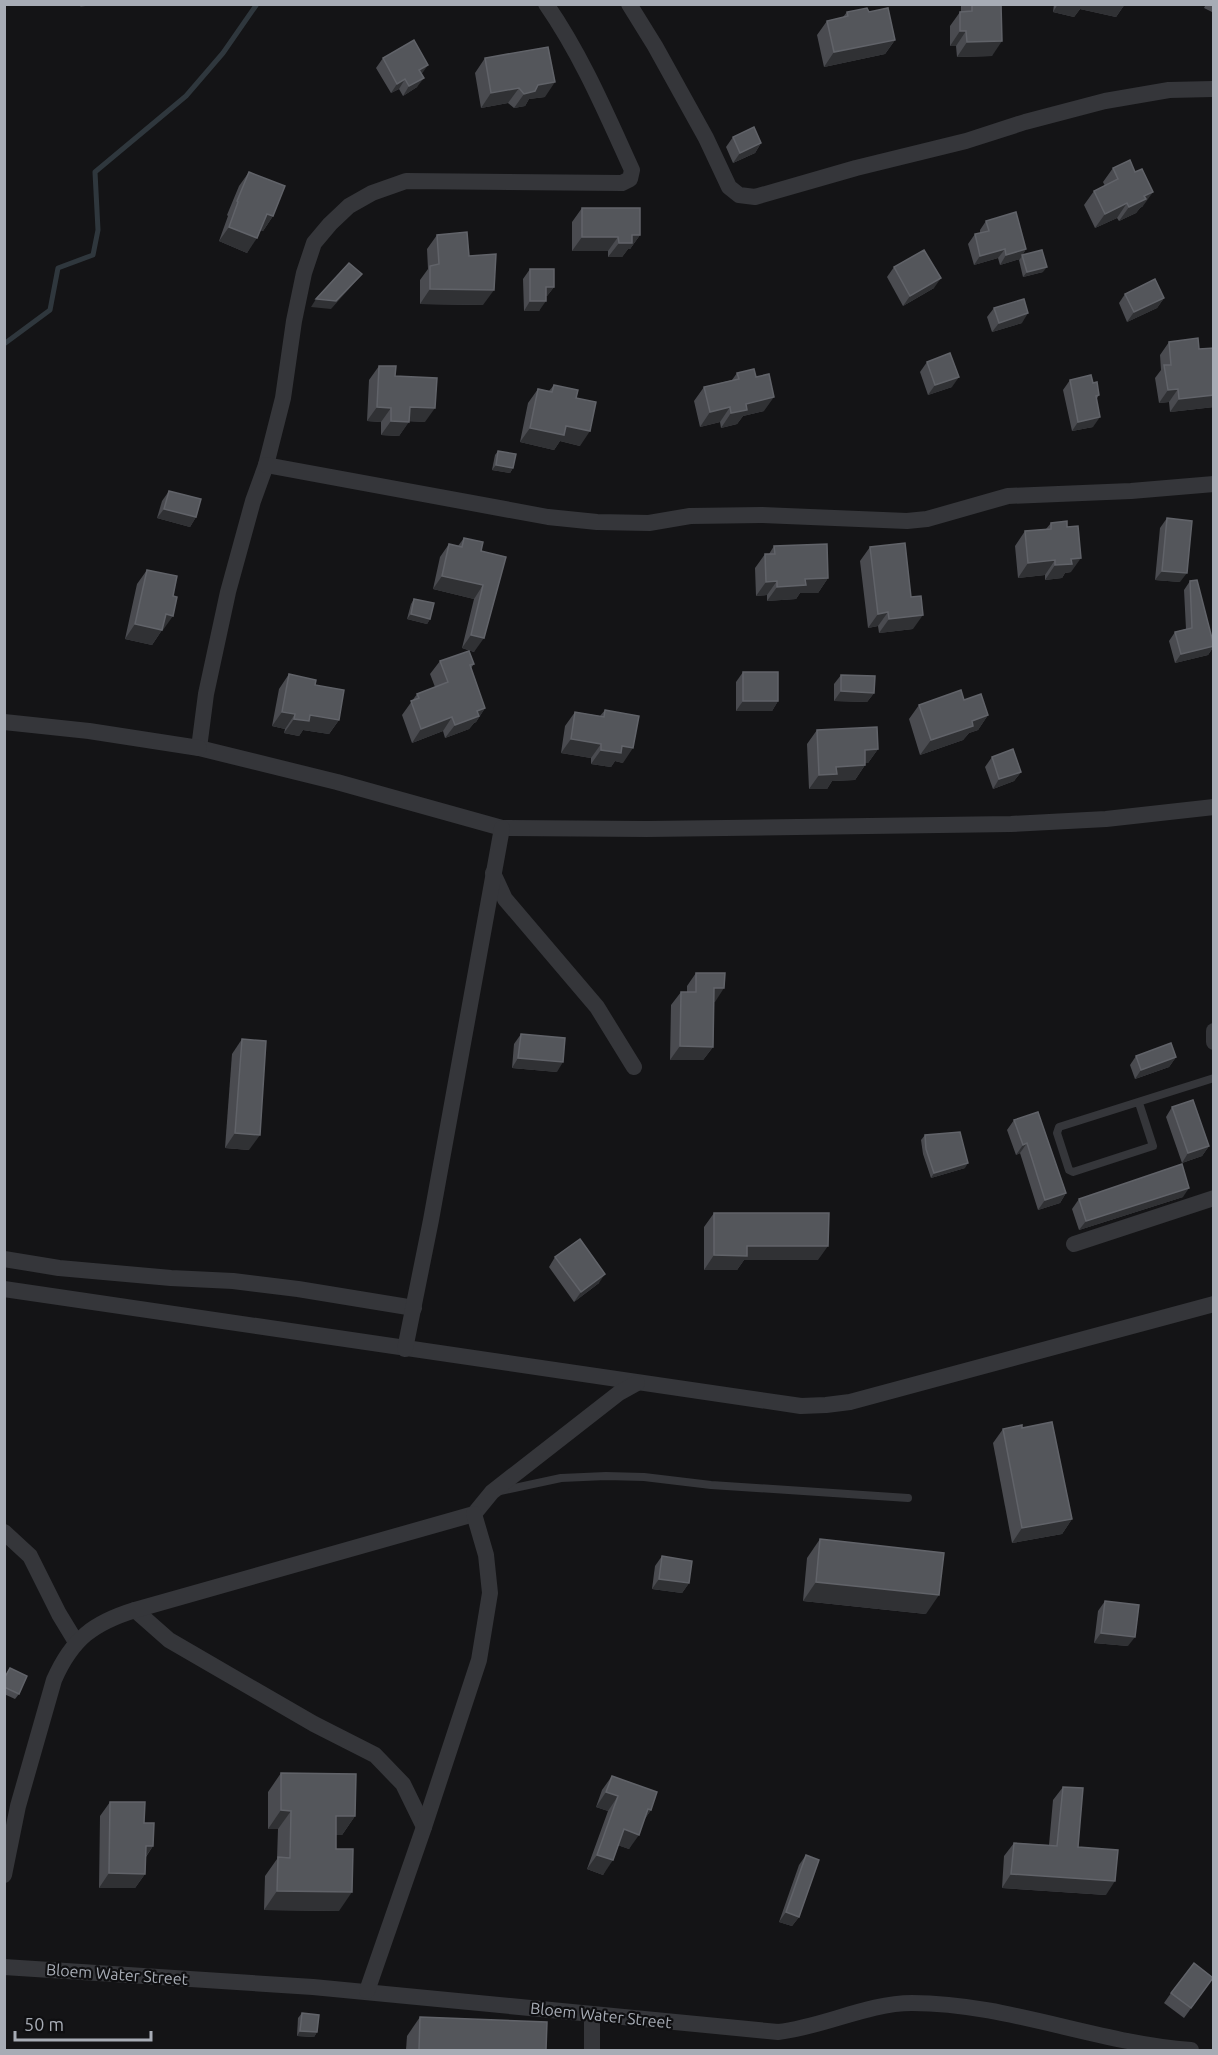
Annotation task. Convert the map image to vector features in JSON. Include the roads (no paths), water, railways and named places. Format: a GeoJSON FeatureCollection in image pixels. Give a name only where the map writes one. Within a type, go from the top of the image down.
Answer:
{"type":"FeatureCollection","features":[{"type":"Feature","properties":{"kind":"street"},"geometry":{"type":"LineString","coordinates":[[199,748],[206,694],[228,592],[253,501],[266,465],[283,398],[294,321],[304,273],[314,243],[349,206],[372,193],[406,181],[622,183],[630,179],[632,170],[602,101],[564,30],[546,4]]}},
{"type":"Feature","properties":{"kind":"street"},"geometry":{"type":"LineString","coordinates":[[629,4],[701,128],[729,187],[740,195],[755,197],[856,168],[957,143],[1105,100],[1169,90],[1213,89],[1214,96]]}},
{"type":"Feature","properties":{"kind":"street"},"geometry":{"type":"LineString","coordinates":[[266,465],[548,517],[597,522],[649,523],[690,516],[762,515],[908,521],[927,519],[1008,496],[1131,491],[1214,484]]}},
{"type":"Feature","properties":{"kind":"street"},"geometry":{"type":"LineString","coordinates":[[4,722],[89,731],[199,748],[337,782],[501,828],[647,829],[1011,824],[1106,819],[1170,810],[1214,807]]}},
{"type":"Feature","properties":{"kind":"street"},"geometry":{"type":"LineString","coordinates":[[405,1349],[501,828]]}},
{"type":"Feature","properties":{"kind":"street"},"geometry":{"type":"LineString","coordinates":[[493,872],[508,904],[597,1007],[634,1067]]}},
{"type":"Feature","properties":{"kind":"street"},"geometry":{"type":"LineString","coordinates":[[1214,1031],[1214,1042]]}},
{"type":"Feature","properties":{"kind":"street"},"geometry":{"type":"LineString","coordinates":[[1074,1244],[1214,1198]]}},
{"type":"Feature","properties":{"kind":"street"},"geometry":{"type":"LineString","coordinates":[[4,1259],[59,1268],[266,1285],[414,1308]]}},
{"type":"Feature","properties":{"kind":"street"},"geometry":{"type":"LineString","coordinates":[[4,1289],[801,1406],[850,1402],[1214,1304]]}},
{"type":"Feature","properties":{"kind":"street"},"geometry":{"type":"LineString","coordinates":[[4,1875],[18,1806],[54,1680],[62,1661],[76,1642],[90,1629],[112,1617],[135,1610],[474,1514],[492,1492],[612,1398],[637,1383]]}},
{"type":"Feature","properties":{"kind":"street"},"geometry":{"type":"LineString","coordinates":[[367,1992],[479,1660],[490,1593],[486,1555],[474,1514]]}},
{"type":"Feature","properties":{"kind":"street"},"geometry":{"type":"LineString","coordinates":[[4,1532],[30,1556],[76,1642]]}},
{"type":"Feature","properties":{"kind":"street"},"geometry":{"type":"LineString","coordinates":[[135,1610],[169,1640],[314,1724],[375,1755],[403,1784],[424,1827]]}},
{"type":"Feature","properties":{"kind":"street","name":"Bloem Water Street"},"geometry":{"type":"LineString","coordinates":[[4,1967],[367,1992],[778,2032],[801,2030],[880,2007],[910,2003],[990,2012],[1151,2046],[1191,2050]]}},
{"type":"Feature","properties":{"kind":"street"},"geometry":{"type":"LineString","coordinates":[[592,2014],[592,2050]]}},
{"type":"Feature","properties":{"kind":"lane"},"geometry":{"type":"LineString","coordinates":[[1139,1102],[1153,1146],[1073,1172],[1069,1170],[1057,1129],[1139,1102],[1214,1078]]}},
{"type":"Feature","properties":{"kind":"lane"},"geometry":{"type":"LineString","coordinates":[[492,1492],[561,1478],[606,1476],[908,1498]]}},
{"type":"Feature","properties":{"kind":"waterway"},"geometry":{"type":"LineString","coordinates":[[4,344],[50,310],[58,268],[93,255],[98,230],[95,172],[186,96],[223,53],[257,4]]}}]}
